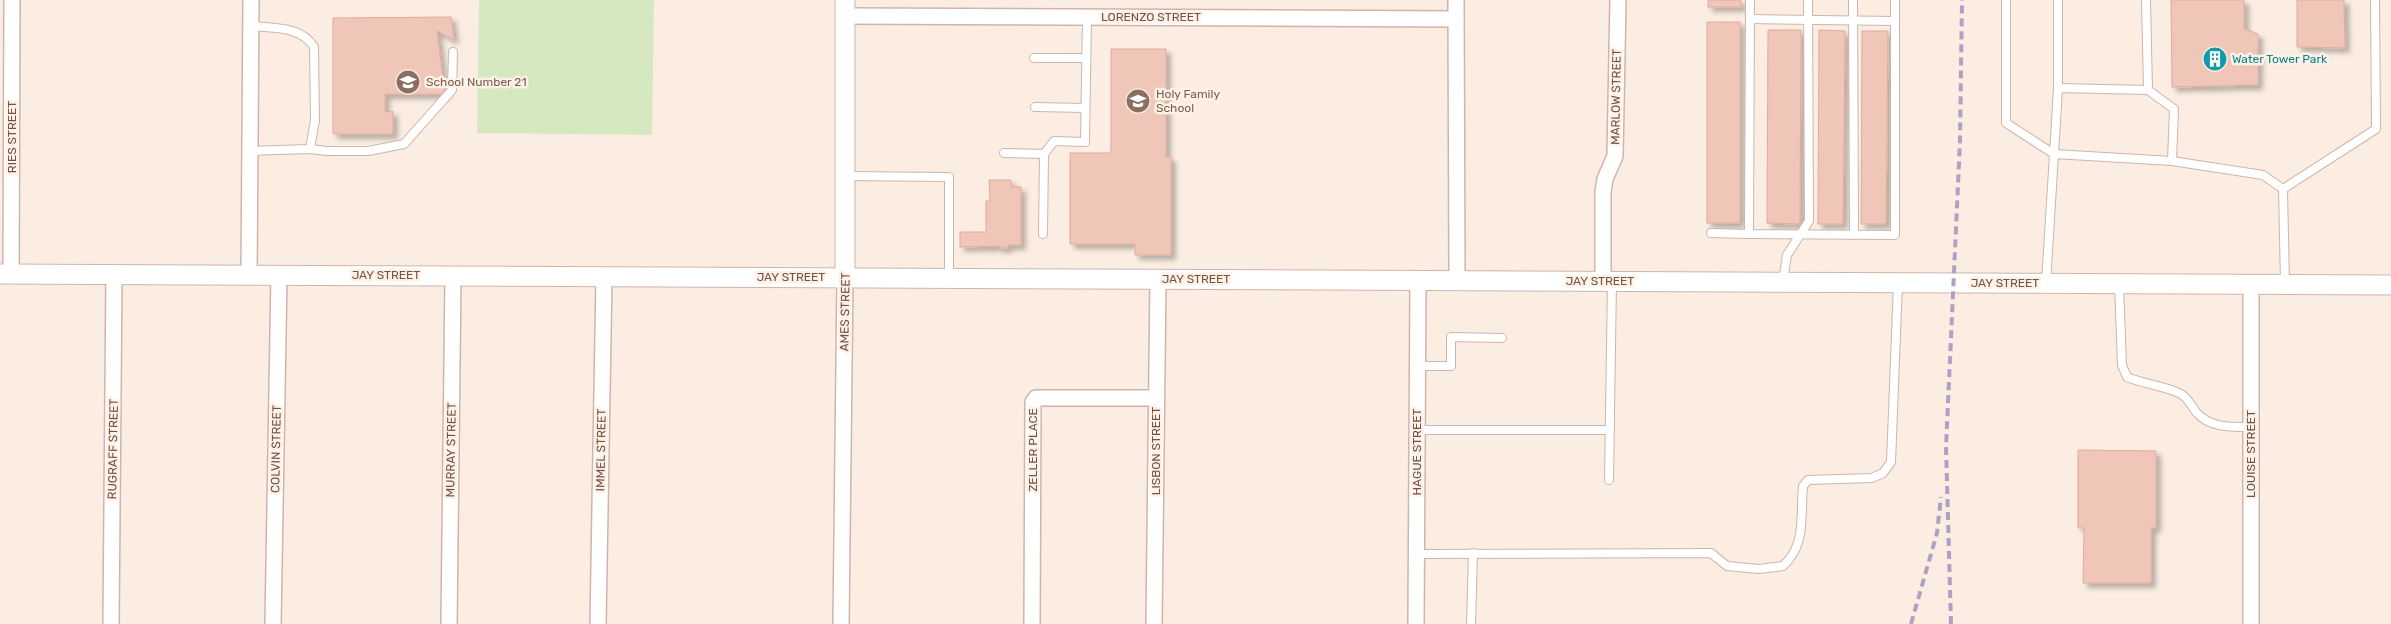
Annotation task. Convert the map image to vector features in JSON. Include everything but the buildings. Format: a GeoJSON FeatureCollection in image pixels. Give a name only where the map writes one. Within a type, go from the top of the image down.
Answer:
{"type":"FeatureCollection","features":[{"type":"Feature","properties":{"kind":"street","name":"RIES STREET"},"geometry":{"type":"LineString","coordinates":[[6,274],[12,0]]}},
{"type":"Feature","properties":{"kind":"street"},"geometry":{"type":"LineString","coordinates":[[250,274],[251,0]]}},
{"type":"Feature","properties":{"kind":"street"},"geometry":{"type":"LineString","coordinates":[[1456,0],[1457,280]]}},
{"type":"Feature","properties":{"kind":"street","name":"MARLOW STREET"},"geometry":{"type":"LineString","coordinates":[[1608,281],[1603,192],[1605,179],[1615,156],[1618,0]]}},
{"type":"Feature","properties":{"kind":"street","name":"LORENZO STREET"},"geometry":{"type":"LineString","coordinates":[[845,8],[1087,17],[1456,19]]}},
{"type":"Feature","properties":{"kind":"street","name":"AMES STREET"},"geometry":{"type":"LineString","coordinates":[[841,624],[845,278],[845,8]]}},
{"type":"Feature","properties":{"kind":"street","name":"JAY STREET"},"geometry":{"type":"LineString","coordinates":[[6,274],[2391,285]]}},
{"type":"Feature","properties":{"kind":"street","name":"RUGRAFF STREET"},"geometry":{"type":"LineString","coordinates":[[111,624],[114,274]]}},
{"type":"Feature","properties":{"kind":"street","name":"COLVIN STREET"},"geometry":{"type":"LineString","coordinates":[[273,624],[279,275]]}},
{"type":"Feature","properties":{"kind":"street","name":"MURRAY STREET"},"geometry":{"type":"LineString","coordinates":[[449,624],[453,276]]}},
{"type":"Feature","properties":{"kind":"street","name":"IMMEL STREET"},"geometry":{"type":"LineString","coordinates":[[598,624],[604,276]]}},
{"type":"Feature","properties":{"kind":"street","name":"LISBON STREET"},"geometry":{"type":"LineString","coordinates":[[1154,624],[1158,279]]}},
{"type":"Feature","properties":{"kind":"street","name":"HAGUE STREET"},"geometry":{"type":"LineString","coordinates":[[1416,624],[1418,280]]}},
{"type":"Feature","properties":{"kind":"street","name":"LOUISE STREET"},"geometry":{"type":"LineString","coordinates":[[2251,284],[2252,624]]}},
{"type":"Feature","properties":{"kind":"street","name":"ZELLER PLACE"},"geometry":{"type":"LineString","coordinates":[[1032,624],[1033,402],[1036,398],[1156,398]]}},
{"type":"Feature","properties":{"kind":"lane"},"geometry":{"type":"LineString","coordinates":[[1749,234],[1750,0]]}},
{"type":"Feature","properties":{"kind":"lane"},"geometry":{"type":"LineString","coordinates":[[1782,283],[1787,255],[1809,221],[1808,0]]}},
{"type":"Feature","properties":{"kind":"lane"},"geometry":{"type":"LineString","coordinates":[[1853,0],[1854,236]]}},
{"type":"Feature","properties":{"kind":"lane"},"geometry":{"type":"LineString","coordinates":[[1711,233],[1798,236],[1895,235],[1895,0]]}},
{"type":"Feature","properties":{"kind":"lane"},"geometry":{"type":"LineString","coordinates":[[2006,0],[2006,123],[2054,154],[2172,161],[2263,175],[2283,188]]}},
{"type":"Feature","properties":{"kind":"lane"},"geometry":{"type":"LineString","coordinates":[[2046,283],[2058,88],[2058,0]]}},
{"type":"Feature","properties":{"kind":"lane"},"geometry":{"type":"LineString","coordinates":[[2146,0],[2148,90]]}},
{"type":"Feature","properties":{"kind":"lane"},"geometry":{"type":"LineString","coordinates":[[2283,188],[2376,129],[2375,0]]}},
{"type":"Feature","properties":{"kind":"lane"},"geometry":{"type":"LineString","coordinates":[[1043,234],[1044,154],[1054,141],[1085,142],[1087,17]]}},
{"type":"Feature","properties":{"kind":"lane"},"geometry":{"type":"LineString","coordinates":[[1750,19],[1895,21]]}},
{"type":"Feature","properties":{"kind":"lane"},"geometry":{"type":"LineString","coordinates":[[250,26],[288,29],[300,33],[314,47],[315,120],[310,149]]}},
{"type":"Feature","properties":{"kind":"lane"},"geometry":{"type":"LineString","coordinates":[[250,151],[310,149],[327,152],[368,151],[404,144],[452,90],[453,52]]}},
{"type":"Feature","properties":{"kind":"lane"},"geometry":{"type":"LineString","coordinates":[[1034,58],[1086,58]]}},
{"type":"Feature","properties":{"kind":"lane"},"geometry":{"type":"LineString","coordinates":[[2058,88],[2148,90],[2174,109],[2172,161]]}},
{"type":"Feature","properties":{"kind":"lane"},"geometry":{"type":"LineString","coordinates":[[1035,107],[1085,108]]}},
{"type":"Feature","properties":{"kind":"lane"},"geometry":{"type":"LineString","coordinates":[[1004,153],[1044,154]]}},
{"type":"Feature","properties":{"kind":"lane"},"geometry":{"type":"LineString","coordinates":[[845,176],[949,178],[949,278]]}},
{"type":"Feature","properties":{"kind":"lane"},"geometry":{"type":"LineString","coordinates":[[2283,188],[2285,285]]}},
{"type":"Feature","properties":{"kind":"lane"},"geometry":{"type":"LineString","coordinates":[[1608,281],[1609,480]]}},
{"type":"Feature","properties":{"kind":"lane"},"geometry":{"type":"LineString","coordinates":[[1416,554],[1711,553],[1727,566],[1760,569],[1783,566],[1797,550],[1801,534],[1803,486],[1808,480],[1872,478],[1883,473],[1891,462],[1898,283]]}},
{"type":"Feature","properties":{"kind":"lane"},"geometry":{"type":"LineString","coordinates":[[2119,284],[2122,365],[2127,377],[2179,393],[2190,401],[2196,412],[2208,423],[2230,427],[2251,427]]}},
{"type":"Feature","properties":{"kind":"lane"},"geometry":{"type":"LineString","coordinates":[[1417,366],[1451,366],[1451,337],[1502,338]]}},
{"type":"Feature","properties":{"kind":"lane"},"geometry":{"type":"LineString","coordinates":[[1417,430],[1610,430]]}},
{"type":"Feature","properties":{"kind":"lane"},"geometry":{"type":"LineString","coordinates":[[1471,624],[1473,553]]}},
{"type":"Feature","properties":{"kind":"green space"},"geometry":{"type":"Polygon","coordinates":[[[479,0],[654,0],[652,135],[477,133],[479,0]]]}},
{"type":"Feature","properties":{"kind":"railway"},"geometry":{"type":"LineString","coordinates":[[1951,624],[1946,447],[1960,141],[1962,0]]}},
{"type":"Feature","properties":{"kind":"railway"},"geometry":{"type":"LineString","coordinates":[[1911,624],[1937,533],[1941,497]]}},
{"type":"Feature","properties":{"kind":"place","name":"Water Tower Park"},"geometry":{"type":"Point","coordinates":[2215,59]}},
{"type":"Feature","properties":{"kind":"place","name":"School Number 21"},"geometry":{"type":"Point","coordinates":[408,82]}},
{"type":"Feature","properties":{"kind":"place","name":"Holy Family School"},"geometry":{"type":"Point","coordinates":[1138,101]}}]}
